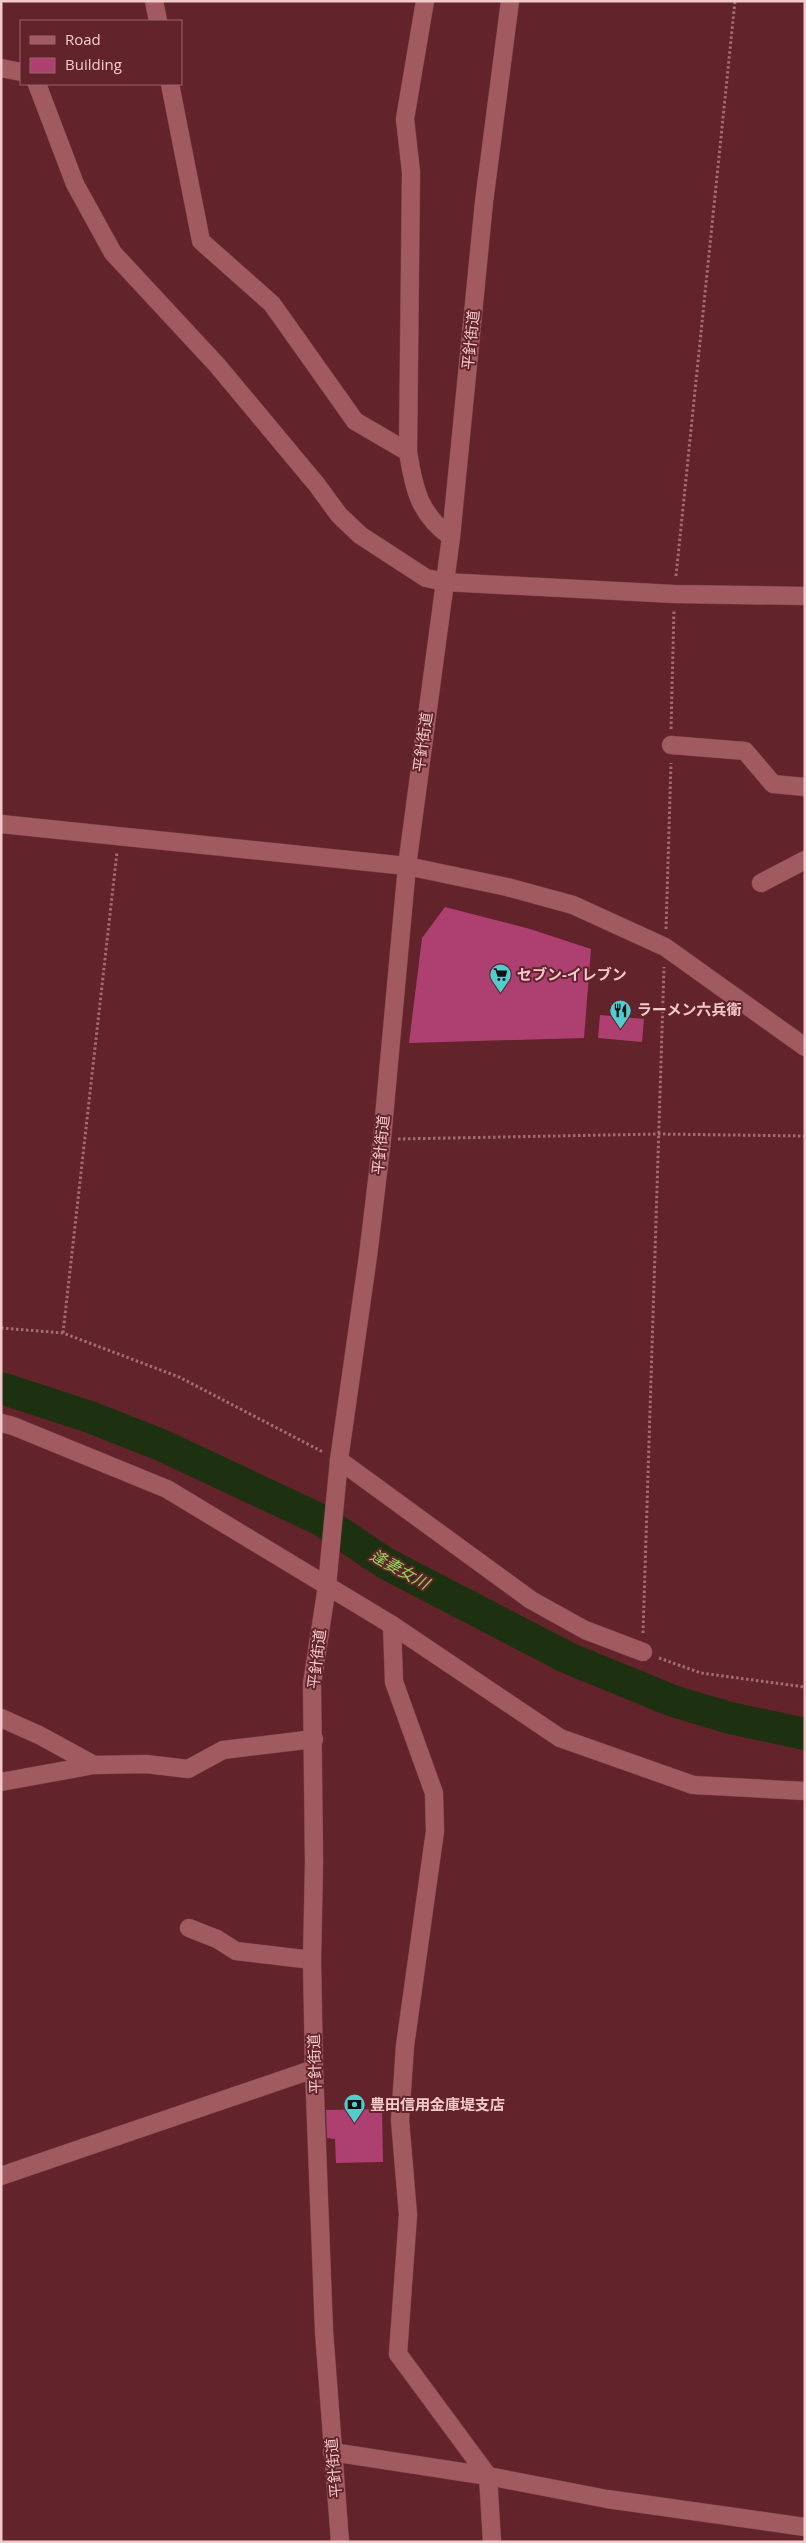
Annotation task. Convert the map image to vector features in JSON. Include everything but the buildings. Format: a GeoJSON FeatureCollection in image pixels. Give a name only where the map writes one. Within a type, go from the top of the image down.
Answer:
{"type":"FeatureCollection","features":[{"type":"Feature","properties":{"kind":"street"},"geometry":{"type":"LineString","coordinates":[[154,1],[158,20]]}},
{"type":"Feature","properties":{"kind":"street"},"geometry":{"type":"LineString","coordinates":[[424,1],[406,119],[411,172],[408,452],[413,482],[425,513],[435,526],[451,537]]}},
{"type":"Feature","properties":{"kind":"street","name":"平針街道"},"geometry":{"type":"LineString","coordinates":[[340,2542],[324,2331],[314,2069],[312,1960],[314,1739],[312,1684],[327,1586],[339,1460],[368,1256],[382,1139],[406,866],[451,537],[484,202],[510,1]]}},
{"type":"Feature","properties":{"kind":"street"},"geometry":{"type":"LineString","coordinates":[[1,68],[20,72]]}},
{"type":"Feature","properties":{"kind":"street"},"geometry":{"type":"LineString","coordinates":[[37,85],[75,184],[113,253],[218,365],[317,485],[339,515],[360,535],[426,578],[445,582],[674,594],[805,596]]}},
{"type":"Feature","properties":{"kind":"street"},"geometry":{"type":"LineString","coordinates":[[170,85],[201,241],[272,304],[355,421],[408,452]]}},
{"type":"Feature","properties":{"kind":"street"},"geometry":{"type":"LineString","coordinates":[[671,745],[745,751],[773,784],[805,787]]}},
{"type":"Feature","properties":{"kind":"street"},"geometry":{"type":"LineString","coordinates":[[1,824],[406,866],[507,887],[573,905],[665,947],[805,1046]]}},
{"type":"Feature","properties":{"kind":"street"},"geometry":{"type":"LineString","coordinates":[[760,883],[805,860]]}},
{"type":"Feature","properties":{"kind":"street"},"geometry":{"type":"LineString","coordinates":[[1,1423],[13,1426],[167,1489],[392,1625],[560,1738],[693,1785],[805,1791]]}},
{"type":"Feature","properties":{"kind":"street"},"geometry":{"type":"LineString","coordinates":[[339,1460],[531,1600],[586,1630],[643,1652]]}},
{"type":"Feature","properties":{"kind":"street"},"geometry":{"type":"LineString","coordinates":[[392,1625],[394,1682],[434,1793],[435,1831],[405,2046],[400,2120],[408,2215],[398,2354],[488,2476],[492,2542]]}},
{"type":"Feature","properties":{"kind":"street"},"geometry":{"type":"LineString","coordinates":[[1,1718],[94,1765]]}},
{"type":"Feature","properties":{"kind":"street"},"geometry":{"type":"LineString","coordinates":[[1,1782],[94,1765],[146,1764],[188,1769],[223,1750],[314,1739]]}},
{"type":"Feature","properties":{"kind":"street"},"geometry":{"type":"LineString","coordinates":[[189,1928],[217,1939],[236,1951],[312,1960]]}},
{"type":"Feature","properties":{"kind":"street"},"geometry":{"type":"LineString","coordinates":[[1,2176],[314,2069]]}},
{"type":"Feature","properties":{"kind":"street"},"geometry":{"type":"LineString","coordinates":[[332,2452],[488,2476],[607,2499],[805,2526]]}},
{"type":"Feature","properties":{"kind":"path"},"geometry":{"type":"LineString","coordinates":[[735,1],[674,594],[643,1652],[701,1673],[805,1686]]}},
{"type":"Feature","properties":{"kind":"path"},"geometry":{"type":"LineString","coordinates":[[63,1334],[119,837]]}},
{"type":"Feature","properties":{"kind":"path"},"geometry":{"type":"LineString","coordinates":[[382,1139],[658,1134],[805,1136]]}},
{"type":"Feature","properties":{"kind":"path"},"geometry":{"type":"LineString","coordinates":[[1,1328],[63,1334],[179,1377],[339,1460]]}},
{"type":"Feature","properties":{"kind":"waterway","name":"逢妻女川"},"geometry":{"type":"LineString","coordinates":[[1,1388],[90,1417],[161,1445],[321,1520],[385,1563],[568,1658],[673,1701],[730,1718],[805,1734]]}},
{"type":"Feature","properties":{"kind":"place","name":"セブン-イレブン"},"geometry":{"type":"Point","coordinates":[501,994]}},
{"type":"Feature","properties":{"kind":"place","name":"ラーメン六兵衛"},"geometry":{"type":"Point","coordinates":[621,1029]}},
{"type":"Feature","properties":{"kind":"place","name":"豊田信用金庫堤支店"},"geometry":{"type":"Point","coordinates":[354,2124]}}]}
